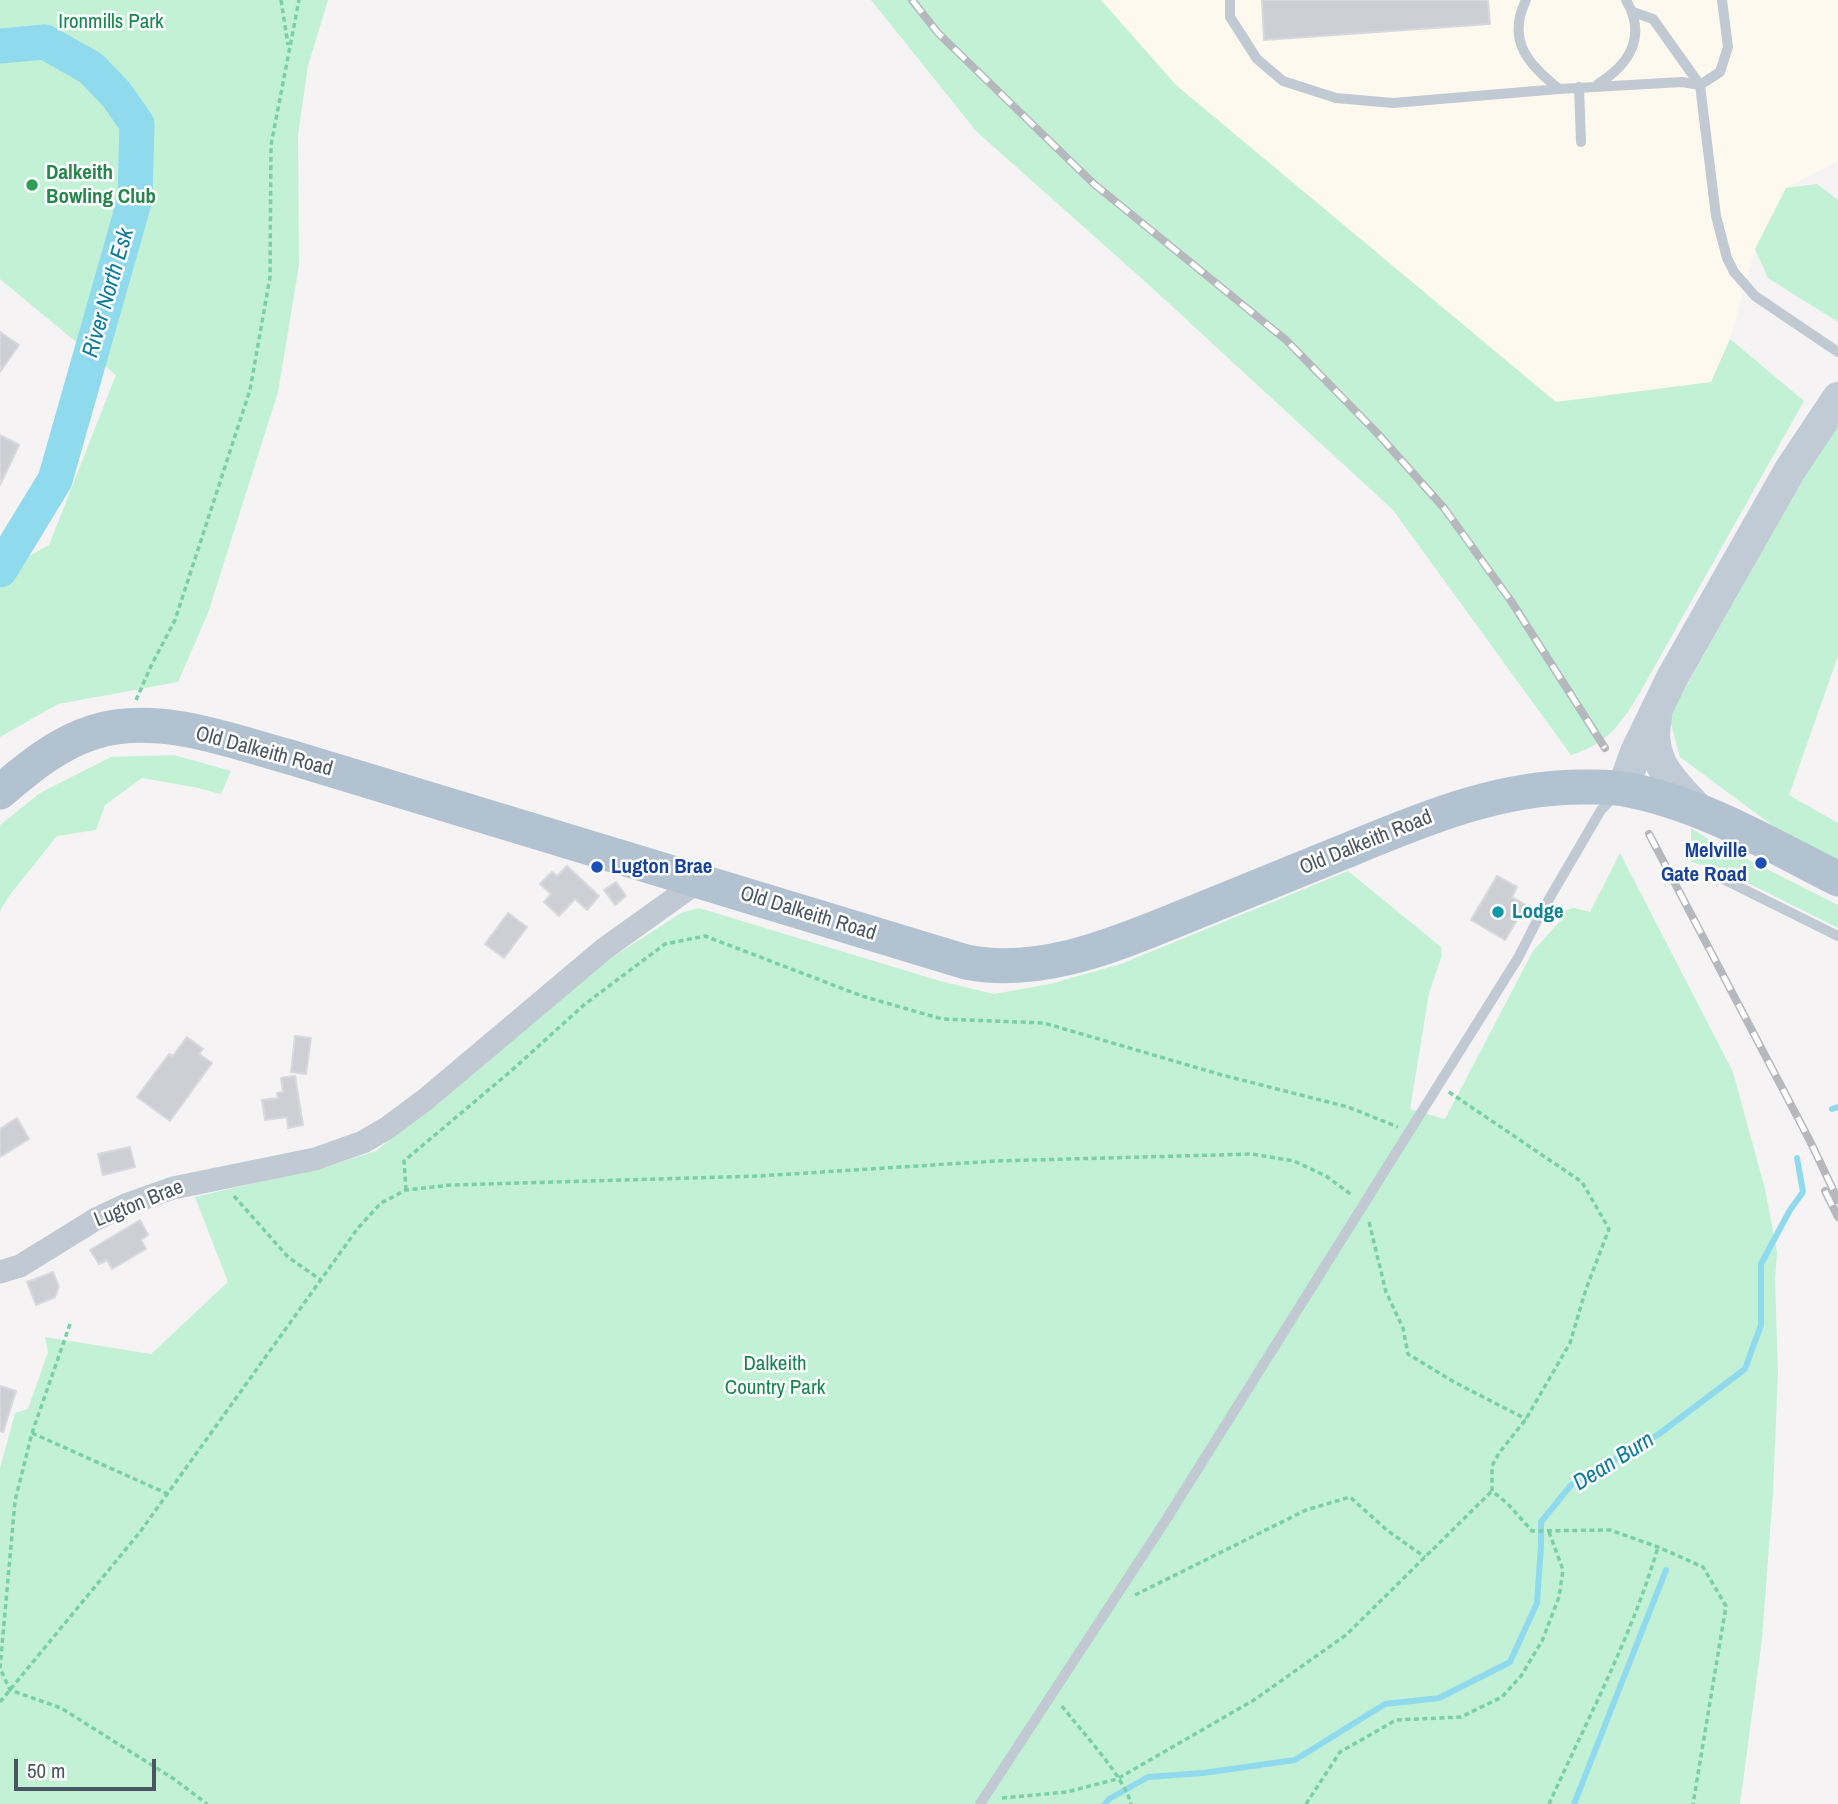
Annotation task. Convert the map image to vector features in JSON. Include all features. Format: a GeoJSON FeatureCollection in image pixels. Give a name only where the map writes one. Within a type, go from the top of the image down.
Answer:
{"type":"FeatureCollection","features":[{"type":"Feature","properties":{"kind":"main road","name":"Old Dalkeith Road"},"geometry":{"type":"LineString","coordinates":[[0,792],[26,770],[77,738],[125,726],[176,729],[215,736],[985,966],[1020,966],[1116,943],[1472,803],[1534,789],[1623,788],[1674,801],[1700,811],[1838,879]]}},
{"type":"Feature","properties":{"kind":"street"},"geometry":{"type":"LineString","coordinates":[[1623,788],[1658,705],[1790,470],[1838,398]]}},
{"type":"Feature","properties":{"kind":"street"},"geometry":{"type":"LineString","coordinates":[[1658,705],[1653,729],[1658,760],[1675,784],[1700,811]]}},
{"type":"Feature","properties":{"kind":"street","name":"Lugton Brae"},"geometry":{"type":"LineString","coordinates":[[0,1272],[20,1266],[96,1219],[150,1196],[173,1188],[315,1159],[363,1142],[426,1099],[604,948],[699,881]]}},
{"type":"Feature","properties":{"kind":"lane"},"geometry":{"type":"LineString","coordinates":[[1230,0],[1230,17],[1257,59],[1283,81],[1336,98],[1393,103],[1592,86],[1682,82],[1700,85],[1720,72],[1728,47],[1722,0]]}},
{"type":"Feature","properties":{"kind":"lane"},"geometry":{"type":"LineString","coordinates":[[1526,0],[1521,9],[1518,37],[1525,56],[1531,65],[1559,89]]}},
{"type":"Feature","properties":{"kind":"lane"},"geometry":{"type":"LineString","coordinates":[[1592,86],[1615,73],[1623,64],[1635,36],[1633,12],[1626,0]]}},
{"type":"Feature","properties":{"kind":"lane"},"geometry":{"type":"LineString","coordinates":[[1633,12],[1653,19],[1700,85],[1716,216],[1727,258],[1734,272],[1755,296],[1838,352]]}},
{"type":"Feature","properties":{"kind":"lane"},"geometry":{"type":"LineString","coordinates":[[1579,87],[1581,142]]}},
{"type":"Feature","properties":{"kind":"lane"},"geometry":{"type":"LineString","coordinates":[[981,1802],[1171,1512],[1439,1085],[1518,958],[1601,810],[1623,788]]}},
{"type":"Feature","properties":{"kind":"lane"},"geometry":{"type":"LineString","coordinates":[[1721,878],[1838,936]]}},
{"type":"Feature","properties":{"kind":"path"},"geometry":{"type":"LineString","coordinates":[[281,0],[288,47]]}},
{"type":"Feature","properties":{"kind":"path"},"geometry":{"type":"LineString","coordinates":[[125,726],[175,620],[250,390],[270,277],[271,145],[299,0]]}},
{"type":"Feature","properties":{"kind":"path"},"geometry":{"type":"LineString","coordinates":[[406,1191],[404,1161],[511,1072],[584,1004],[665,944],[705,936],[862,996],[942,1019],[1044,1023],[1222,1075],[1348,1107],[1410,1131]]}},
{"type":"Feature","properties":{"kind":"path"},"geometry":{"type":"LineString","coordinates":[[981,1802],[1067,1792],[1117,1779],[1254,1700],[1346,1635],[1492,1491],[1492,1466],[1526,1419],[1570,1343],[1586,1289],[1609,1229],[1582,1182],[1439,1085]]}},
{"type":"Feature","properties":{"kind":"path"},"geometry":{"type":"LineString","coordinates":[[0,1702],[140,1532],[358,1228],[381,1203],[406,1191],[451,1185],[759,1176],[996,1161],[1252,1154],[1294,1161],[1326,1176],[1365,1203],[1386,1292],[1403,1328],[1408,1354],[1454,1382],[1526,1419]]}},
{"type":"Feature","properties":{"kind":"path"},"geometry":{"type":"LineString","coordinates":[[228,1189],[288,1257],[321,1280]]}},
{"type":"Feature","properties":{"kind":"path"},"geometry":{"type":"LineString","coordinates":[[71,1324],[32,1433],[15,1501],[0,1668],[10,1690],[61,1708],[174,1779],[207,1804]]}},
{"type":"Feature","properties":{"kind":"path"},"geometry":{"type":"LineString","coordinates":[[32,1433],[167,1494]]}},
{"type":"Feature","properties":{"kind":"path"},"geometry":{"type":"LineString","coordinates":[[1492,1491],[1507,1503],[1532,1531],[1610,1530],[1703,1567],[1726,1606],[1693,1804]]}},
{"type":"Feature","properties":{"kind":"path"},"geometry":{"type":"LineString","coordinates":[[1107,1610],[1306,1510],[1350,1497],[1388,1531],[1425,1557]]}},
{"type":"Feature","properties":{"kind":"path"},"geometry":{"type":"LineString","coordinates":[[1306,1804],[1340,1752],[1396,1720],[1461,1717],[1502,1697],[1515,1683],[1542,1641],[1559,1597],[1563,1570],[1549,1532]]}},
{"type":"Feature","properties":{"kind":"path"},"geometry":{"type":"LineString","coordinates":[[1549,1804],[1612,1667],[1651,1572],[1658,1547]]}},
{"type":"Feature","properties":{"kind":"path"},"geometry":{"type":"LineString","coordinates":[[1052,1694],[1128,1794],[1131,1804]]}},
{"type":"Feature","properties":{"kind":"shaded area"},"geometry":{"type":"Polygon","coordinates":[[[1101,0],[1838,0],[1838,161],[1786,188],[1755,249],[1730,339],[1711,382],[1556,402],[1176,85],[1101,0]]]}},
{"type":"Feature","properties":{"kind":"green space","name":"Ironmills Park"},"geometry":{"type":"Polygon","coordinates":[[[0,0],[328,0],[308,66],[298,134],[299,265],[278,392],[208,613],[178,682],[58,704],[0,737],[0,572],[49,545],[116,375],[0,279],[0,0]]]}},
{"type":"Feature","properties":{"kind":"green space"},"geometry":{"type":"Polygon","coordinates":[[[871,0],[1101,0],[1176,85],[1556,402],[1711,382],[1730,339],[1804,401],[1638,696],[1611,733],[1594,745],[1571,755],[1393,510],[1149,285],[977,132],[871,0]]]}},
{"type":"Feature","properties":{"kind":"green space"},"geometry":{"type":"Polygon","coordinates":[[[1817,184],[1838,200],[1838,322],[1768,278],[1755,249],[1786,188],[1817,184]]]}},
{"type":"Feature","properties":{"kind":"green space"},"geometry":{"type":"Polygon","coordinates":[[[1838,421],[1838,656],[1789,795],[1838,823],[1838,860],[1784,834],[1680,757],[1669,717],[1828,434],[1838,421]]]}},
{"type":"Feature","properties":{"kind":"green space"},"geometry":{"type":"Polygon","coordinates":[[[174,755],[231,771],[221,794],[142,778],[105,805],[96,830],[57,836],[0,911],[0,825],[40,793],[111,757],[174,755]]]}},
{"type":"Feature","properties":{"kind":"green space"},"geometry":{"type":"Polygon","coordinates":[[[1691,828],[1713,842],[1838,905],[1838,928],[1726,872],[1691,862],[1691,828]]]}},
{"type":"Feature","properties":{"kind":"green space","name":"Dalkeith Country Park"},"geometry":{"type":"Polygon","coordinates":[[[1620,853],[1733,1072],[1765,1189],[1777,1252],[1775,1279],[1778,1372],[1773,1493],[1762,1639],[1740,1804],[0,1804],[0,1468],[15,1413],[28,1409],[48,1352],[45,1337],[151,1354],[228,1282],[195,1197],[332,1165],[376,1151],[608,960],[681,913],[699,908],[940,981],[994,994],[1050,984],[1121,964],[1348,871],[1441,947],[1442,955],[1429,993],[1410,1109],[1445,1119],[1533,951],[1561,920],[1566,910],[1574,908],[1590,912],[1620,853]]]}},
{"type":"Feature","properties":{"kind":"building"},"geometry":{"type":"Polygon","coordinates":[[[1262,0],[1488,0],[1490,24],[1264,40],[1262,0]]]}},
{"type":"Feature","properties":{"kind":"building"},"geometry":{"type":"Polygon","coordinates":[[[0,332],[19,345],[0,372],[0,332]]]}},
{"type":"Feature","properties":{"kind":"building"},"geometry":{"type":"Polygon","coordinates":[[[0,435],[19,445],[0,485],[0,435]]]}},
{"type":"Feature","properties":{"kind":"building"},"geometry":{"type":"Polygon","coordinates":[[[567,866],[599,896],[587,910],[575,899],[559,916],[544,902],[551,894],[540,884],[552,872],[557,876],[567,866]]]}},
{"type":"Feature","properties":{"kind":"building","name":"Lodge"},"geometry":{"type":"Polygon","coordinates":[[[1497,876],[1517,887],[1512,897],[1526,905],[1505,940],[1471,920],[1497,876]]]}},
{"type":"Feature","properties":{"kind":"building"},"geometry":{"type":"Polygon","coordinates":[[[616,882],[626,896],[615,905],[604,890],[616,882]]]}},
{"type":"Feature","properties":{"kind":"building"},"geometry":{"type":"Polygon","coordinates":[[[508,913],[527,927],[504,958],[485,944],[508,913]]]}},
{"type":"Feature","properties":{"kind":"building"},"geometry":{"type":"Polygon","coordinates":[[[295,1036],[311,1038],[306,1074],[291,1072],[295,1036]]]}},
{"type":"Feature","properties":{"kind":"building"},"geometry":{"type":"Polygon","coordinates":[[[187,1037],[203,1049],[199,1054],[212,1063],[170,1121],[137,1097],[169,1054],[173,1056],[187,1037]]]}},
{"type":"Feature","properties":{"kind":"building"},"geometry":{"type":"Polygon","coordinates":[[[295,1076],[303,1125],[288,1128],[287,1117],[265,1120],[262,1100],[278,1098],[277,1093],[283,1092],[281,1078],[295,1076]]]}},
{"type":"Feature","properties":{"kind":"building"},"geometry":{"type":"Polygon","coordinates":[[[17,1118],[29,1139],[0,1157],[0,1129],[17,1118]]]}},
{"type":"Feature","properties":{"kind":"building"},"geometry":{"type":"Polygon","coordinates":[[[130,1147],[135,1167],[103,1175],[98,1154],[130,1147]]]}},
{"type":"Feature","properties":{"kind":"building"},"geometry":{"type":"Polygon","coordinates":[[[140,1220],[148,1235],[141,1240],[146,1249],[112,1269],[107,1260],[99,1264],[90,1250],[140,1220]]]}},
{"type":"Feature","properties":{"kind":"building"},"geometry":{"type":"Polygon","coordinates":[[[53,1272],[59,1287],[55,1297],[36,1305],[27,1282],[53,1272]]]}},
{"type":"Feature","properties":{"kind":"building"},"geometry":{"type":"Polygon","coordinates":[[[0,1386],[16,1391],[3,1432],[0,1431],[0,1386]]]}},
{"type":"Feature","properties":{"kind":"waterway","name":"River North Esk"},"geometry":{"type":"LineString","coordinates":[[0,46],[45,42],[91,68],[116,94],[137,124],[135,199],[55,480],[0,570]]}},
{"type":"Feature","properties":{"kind":"waterway","name":"Dean Burn"},"geometry":{"type":"LineString","coordinates":[[1832,1109],[1838,1107]]}},
{"type":"Feature","properties":{"kind":"waterway","name":"Dean Burn"},"geometry":{"type":"LineString","coordinates":[[1105,1804],[1109,1799],[1148,1777],[1203,1773],[1295,1760],[1385,1704],[1439,1698],[1510,1662],[1537,1603],[1541,1522],[1571,1485],[1659,1434],[1745,1369],[1761,1325],[1761,1264],[1790,1210],[1803,1192],[1797,1158]]}},
{"type":"Feature","properties":{"kind":"waterway"},"geometry":{"type":"LineString","coordinates":[[1574,1804],[1666,1570]]}},
{"type":"Feature","properties":{"kind":"railway"},"geometry":{"type":"LineString","coordinates":[[912,0],[938,33],[1094,184],[1286,340],[1378,434],[1444,508],[1511,601],[1605,748]]}},
{"type":"Feature","properties":{"kind":"railway"},"geometry":{"type":"LineString","coordinates":[[1649,834],[1810,1141],[1838,1200]]}},
{"type":"Feature","properties":{"kind":"railway"},"geometry":{"type":"LineString","coordinates":[[1825,1191],[1838,1217]]}},
{"type":"Feature","properties":{"kind":"place","name":"Dalkeith Bowling Club"},"geometry":{"type":"Point","coordinates":[32,185]}},
{"type":"Feature","properties":{"kind":"place","name":"Melville Gate Road"},"geometry":{"type":"Point","coordinates":[1761,863]}},
{"type":"Feature","properties":{"kind":"place","name":"Lugton Brae"},"geometry":{"type":"Point","coordinates":[597,867]}},
{"type":"Feature","properties":{"kind":"place","name":"Lodge"},"geometry":{"type":"Point","coordinates":[1498,912]}}]}
